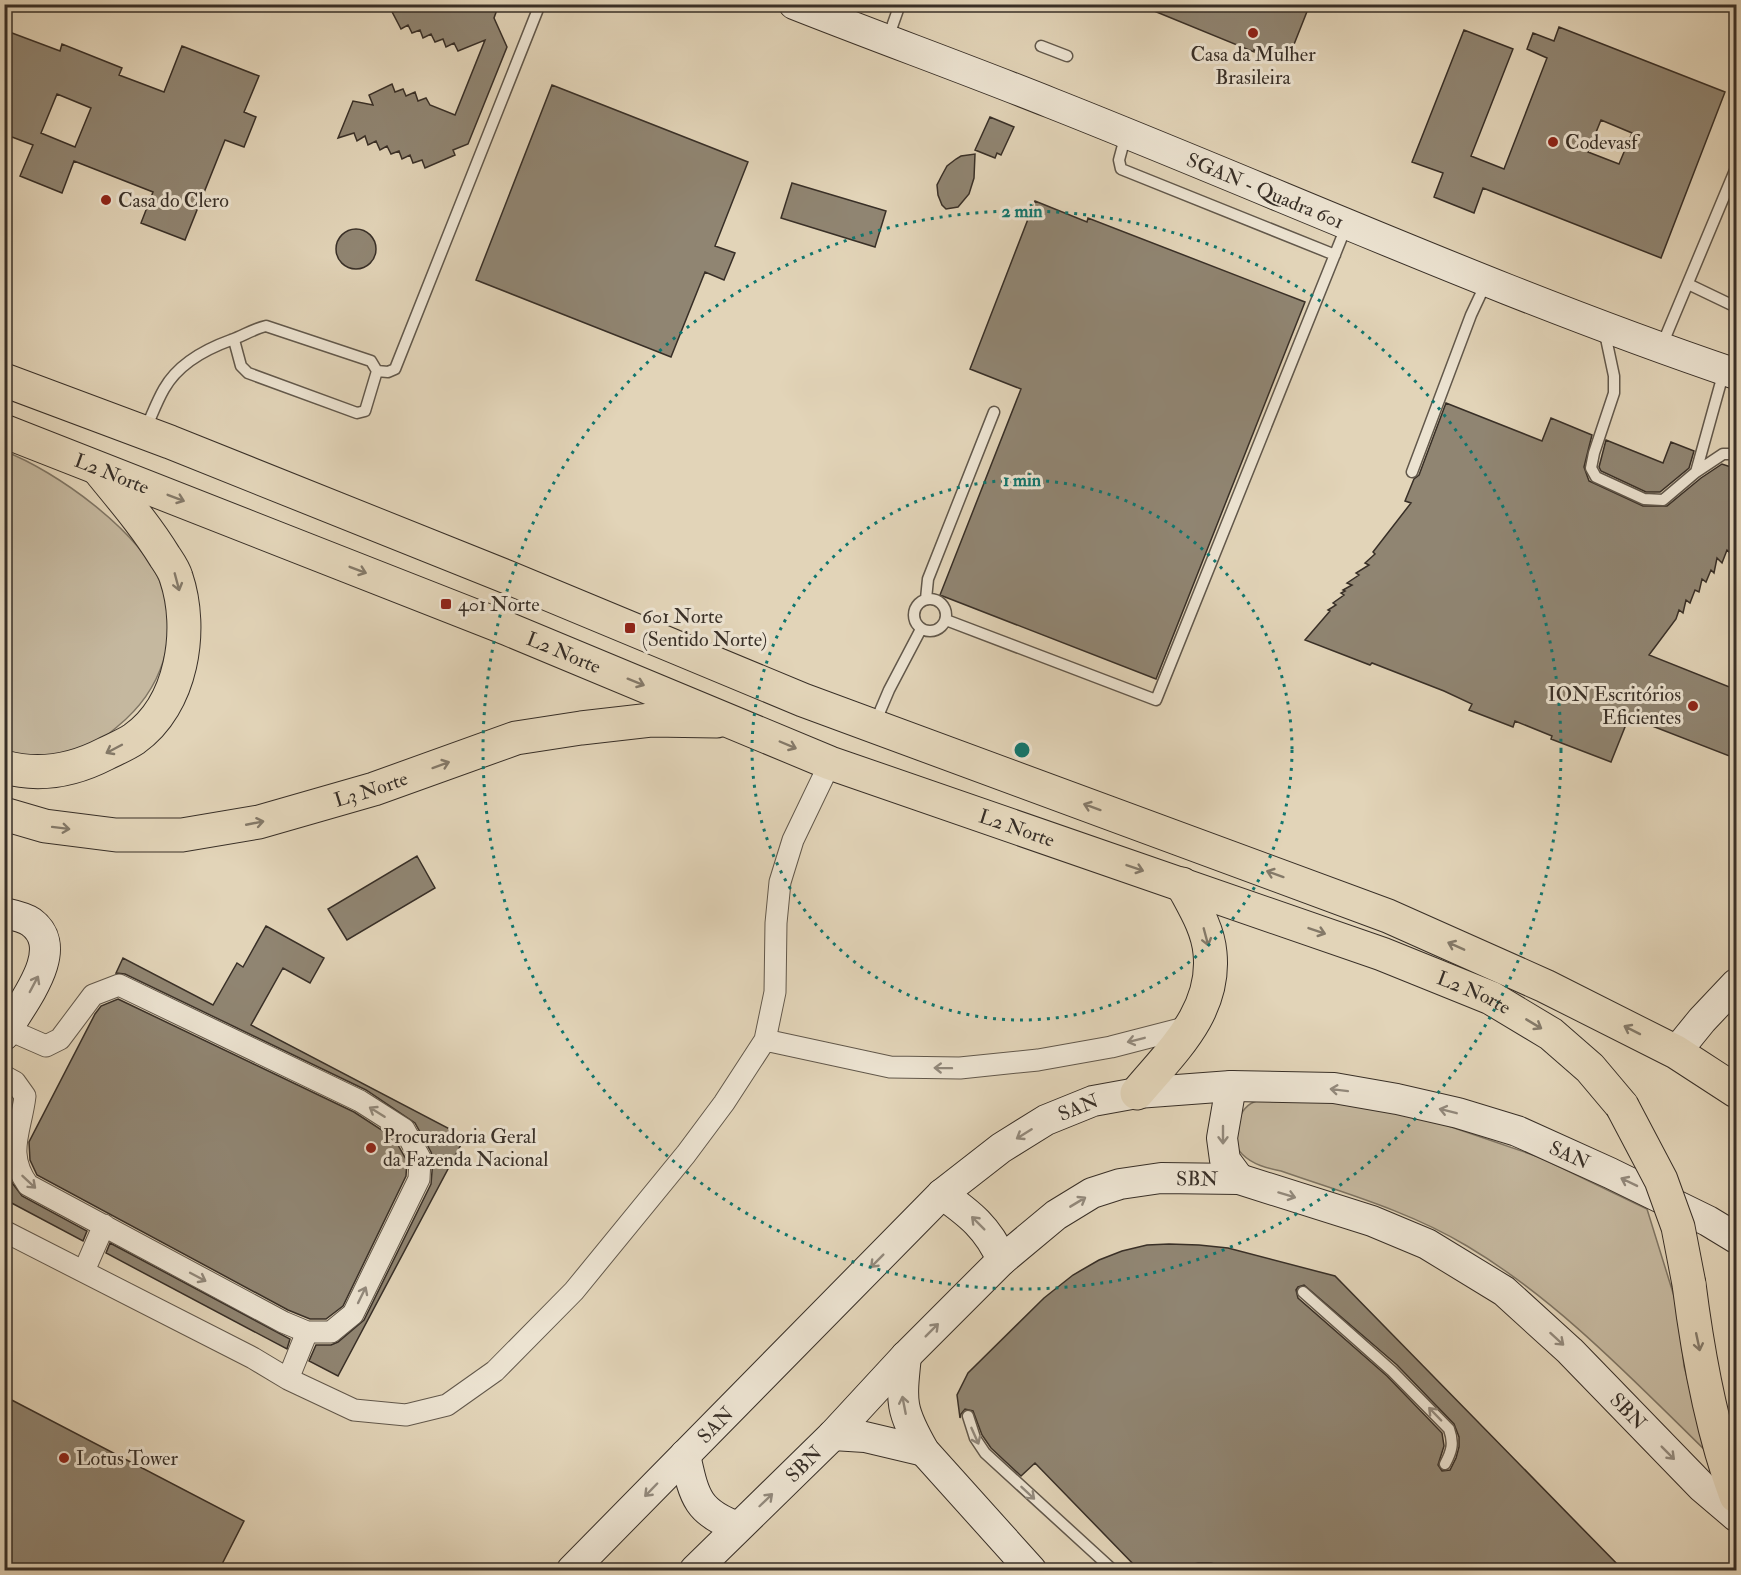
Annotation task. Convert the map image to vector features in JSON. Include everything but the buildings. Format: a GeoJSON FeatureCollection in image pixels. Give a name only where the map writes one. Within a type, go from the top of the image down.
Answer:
{"type":"FeatureCollection","features":[{"type":"Feature","properties":{"kind":"main road","name":"SGAN - Quadra 601"},"geometry":{"type":"LineString","coordinates":[[794,4],[1051,103],[1487,281],[1731,372]]}},
{"type":"Feature","properties":{"kind":"main road"},"geometry":{"type":"LineString","coordinates":[[4,359],[158,435]]}},
{"type":"Feature","properties":{"kind":"main road","name":"L2 Norte"},"geometry":{"type":"LineString","coordinates":[[4,380],[158,435],[803,700],[1388,916],[1545,986],[1676,1053],[1737,1091]]}},
{"type":"Feature","properties":{"kind":"main road","name":"L2 Norte"},"geometry":{"type":"LineString","coordinates":[[4,431],[498,625],[830,763],[1382,954],[1491,998],[1551,1034],[1590,1068],[1622,1106],[1661,1180],[1678,1227],[1695,1328],[1714,1419],[1727,1471],[1737,1496]]}},
{"type":"Feature","properties":{"kind":"main road"},"geometry":{"type":"LineString","coordinates":[[4,767],[18,771],[48,772],[84,765],[135,738],[160,713],[173,686],[184,651],[184,616],[176,576],[132,510],[95,466]]}},
{"type":"Feature","properties":{"kind":"main road","name":"L3 Norte"},"geometry":{"type":"LineString","coordinates":[[4,814],[45,826],[96,833],[182,835],[259,822],[374,789],[516,738],[651,720],[734,722]]}},
{"type":"Feature","properties":{"kind":"main road"},"geometry":{"type":"LineString","coordinates":[[1137,1093],[1193,1026],[1203,1007],[1209,978],[1210,952],[1203,926],[1182,884]]}},
{"type":"Feature","properties":{"kind":"main road"},"geometry":{"type":"LineString","coordinates":[[4,913],[31,922],[42,935],[46,947],[45,960],[34,984],[6,1032]]}},
{"type":"Feature","properties":{"kind":"main road"},"geometry":{"type":"LineString","coordinates":[[1676,1053],[1702,1020],[1737,984]]}},
{"type":"Feature","properties":{"kind":"main road"},"geometry":{"type":"LineString","coordinates":[[1231,1086],[1222,1138],[1226,1160],[1239,1179]]}},
{"type":"Feature","properties":{"kind":"main road","name":"SAN"},"geometry":{"type":"LineString","coordinates":[[572,1570],[942,1194],[1001,1148],[1046,1120],[1093,1101],[1137,1093],[1231,1086],[1334,1088],[1397,1099],[1458,1113],[1517,1131],[1610,1173],[1708,1221],[1737,1238]]}},
{"type":"Feature","properties":{"kind":"main road","name":"SBN"},"geometry":{"type":"LineString","coordinates":[[695,1570],[833,1435],[906,1356],[1002,1260],[1056,1215],[1092,1193],[1120,1184],[1161,1178],[1239,1179],[1372,1221],[1427,1244],[1504,1291],[1570,1351],[1702,1487],[1737,1516]]}},
{"type":"Feature","properties":{"kind":"main road"},"geometry":{"type":"LineString","coordinates":[[942,1194],[983,1227],[994,1242],[1002,1260]]}},
{"type":"Feature","properties":{"kind":"main road"},"geometry":{"type":"LineString","coordinates":[[906,1356],[902,1395],[904,1411],[924,1450],[1030,1570]]}},
{"type":"Feature","properties":{"kind":"main road"},"geometry":{"type":"LineString","coordinates":[[833,1435],[865,1437],[924,1450]]}},
{"type":"Feature","properties":{"kind":"main road"},"geometry":{"type":"LineString","coordinates":[[686,1455],[694,1493],[706,1509],[720,1521],[738,1527]]}},
{"type":"Feature","properties":{"kind":"street"},"geometry":{"type":"LineString","coordinates":[[4,1231],[253,1358],[288,1379],[354,1410],[406,1415],[447,1405],[487,1376],[574,1291],[699,1137],[765,1040],[775,992],[776,923],[780,882],[793,840],[830,763]]}},
{"type":"Feature","properties":{"kind":"street"},"geometry":{"type":"LineString","coordinates":[[4,1076],[15,1082],[25,1096],[23,1112],[15,1137],[15,1160],[20,1174],[28,1185],[283,1322],[307,1332],[331,1332],[353,1314],[419,1179],[420,1158],[404,1129],[360,1101],[119,985],[93,995],[60,1039],[46,1046],[6,1032]]}},
{"type":"Feature","properties":{"kind":"street"},"geometry":{"type":"LineString","coordinates":[[765,1040],[890,1067],[960,1068],[1038,1060],[1111,1047],[1193,1026]]}},
{"type":"Feature","properties":{"kind":"street"},"geometry":{"type":"LineString","coordinates":[[84,1271],[104,1225]]}},
{"type":"Feature","properties":{"kind":"street"},"geometry":{"type":"LineString","coordinates":[[288,1379],[307,1332]]}},
{"type":"Feature","properties":{"kind":"lane"},"geometry":{"type":"LineString","coordinates":[[377,371],[388,372],[395,369],[540,4]]}},
{"type":"Feature","properties":{"kind":"lane"},"geometry":{"type":"LineString","coordinates":[[887,41],[900,4]]}},
{"type":"Feature","properties":{"kind":"lane"},"geometry":{"type":"LineString","coordinates":[[1041,46],[1067,56]]}},
{"type":"Feature","properties":{"kind":"lane"},"geometry":{"type":"LineString","coordinates":[[1126,134],[1119,160],[1121,169],[1335,255]]}},
{"type":"Feature","properties":{"kind":"lane"},"geometry":{"type":"LineString","coordinates":[[1661,347],[1737,168]]}},
{"type":"Feature","properties":{"kind":"lane"},"geometry":{"type":"LineString","coordinates":[[946,620],[1156,700],[1347,225]]}},
{"type":"Feature","properties":{"kind":"lane"},"geometry":{"type":"LineString","coordinates":[[1412,472],[1471,315],[1487,281]]}},
{"type":"Feature","properties":{"kind":"lane"},"geometry":{"type":"LineString","coordinates":[[1688,284],[1735,302]]}},
{"type":"Feature","properties":{"kind":"lane"},"geometry":{"type":"LineString","coordinates":[[1603,325],[1614,376],[1614,393],[1594,453],[1592,468],[1596,477],[1644,500],[1663,500],[1696,472],[1723,454],[1737,454]]}},
{"type":"Feature","properties":{"kind":"lane"},"geometry":{"type":"LineString","coordinates":[[158,435],[164,389],[171,379],[201,353],[215,345],[234,340],[253,329],[266,326],[371,361],[377,371],[365,411],[357,413],[248,373],[241,366],[234,340]]}},
{"type":"Feature","properties":{"kind":"lane"},"geometry":{"type":"LineString","coordinates":[[1696,472],[1731,372]]}},
{"type":"Feature","properties":{"kind":"lane"},"geometry":{"type":"LineString","coordinates":[[926,599],[928,579],[994,412]]}},
{"type":"Feature","properties":{"kind":"lane"},"geometry":{"type":"LineString","coordinates":[[926,599],[940,601],[945,606],[946,620],[942,627],[936,630],[921,629],[916,623],[915,609],[926,599]]}},
{"type":"Feature","properties":{"kind":"lane"},"geometry":{"type":"LineString","coordinates":[[874,726],[889,690],[921,629]]}},
{"type":"Feature","properties":{"kind":"lane"},"geometry":{"type":"LineString","coordinates":[[1303,1292],[1392,1371],[1449,1429],[1453,1440],[1452,1449],[1445,1464]]}},
{"type":"Feature","properties":{"kind":"lane"},"geometry":{"type":"LineString","coordinates":[[968,1416],[975,1438],[985,1453],[1113,1570]]}},
{"type":"Feature","properties":{"kind":"shaded area"},"geometry":{"type":"Polygon","coordinates":[[[4,451],[48,473],[94,505],[116,524],[150,564],[161,584],[167,604],[168,643],[156,679],[146,696],[133,712],[100,740],[45,760],[5,756],[4,451]]]}},
{"type":"Feature","properties":{"kind":"shaded area"},"geometry":{"type":"Polygon","coordinates":[[[1301,1097],[1425,1118],[1539,1157],[1647,1209],[1678,1309],[1684,1366],[1701,1430],[1712,1457],[1625,1372],[1564,1317],[1533,1291],[1467,1246],[1399,1213],[1260,1165],[1242,1154],[1236,1142],[1237,1126],[1239,1118],[1248,1106],[1265,1099],[1301,1097]]]}},
{"type":"Feature","properties":{"kind":"place","name":"Casa da Mulher Brasileira"},"geometry":{"type":"Point","coordinates":[1253,33]}},
{"type":"Feature","properties":{"kind":"place","name":"Codevasf"},"geometry":{"type":"Point","coordinates":[1553,142]}},
{"type":"Feature","properties":{"kind":"place","name":"Casa do Clero"},"geometry":{"type":"Point","coordinates":[106,200]}},
{"type":"Feature","properties":{"kind":"place","name":"401 Norte"},"geometry":{"type":"Point","coordinates":[446,604]}},
{"type":"Feature","properties":{"kind":"place","name":"601 Norte (Sentido Norte)"},"geometry":{"type":"Point","coordinates":[630,628]}},
{"type":"Feature","properties":{"kind":"place","name":"ION Escritórios Eficientes"},"geometry":{"type":"Point","coordinates":[1693,706]}},
{"type":"Feature","properties":{"kind":"place","name":"Procuradoria Geral da Fazenda Nacional"},"geometry":{"type":"Point","coordinates":[371,1148]}},
{"type":"Feature","properties":{"kind":"place","name":"Lotus Tower"},"geometry":{"type":"Point","coordinates":[64,1458]}}]}
